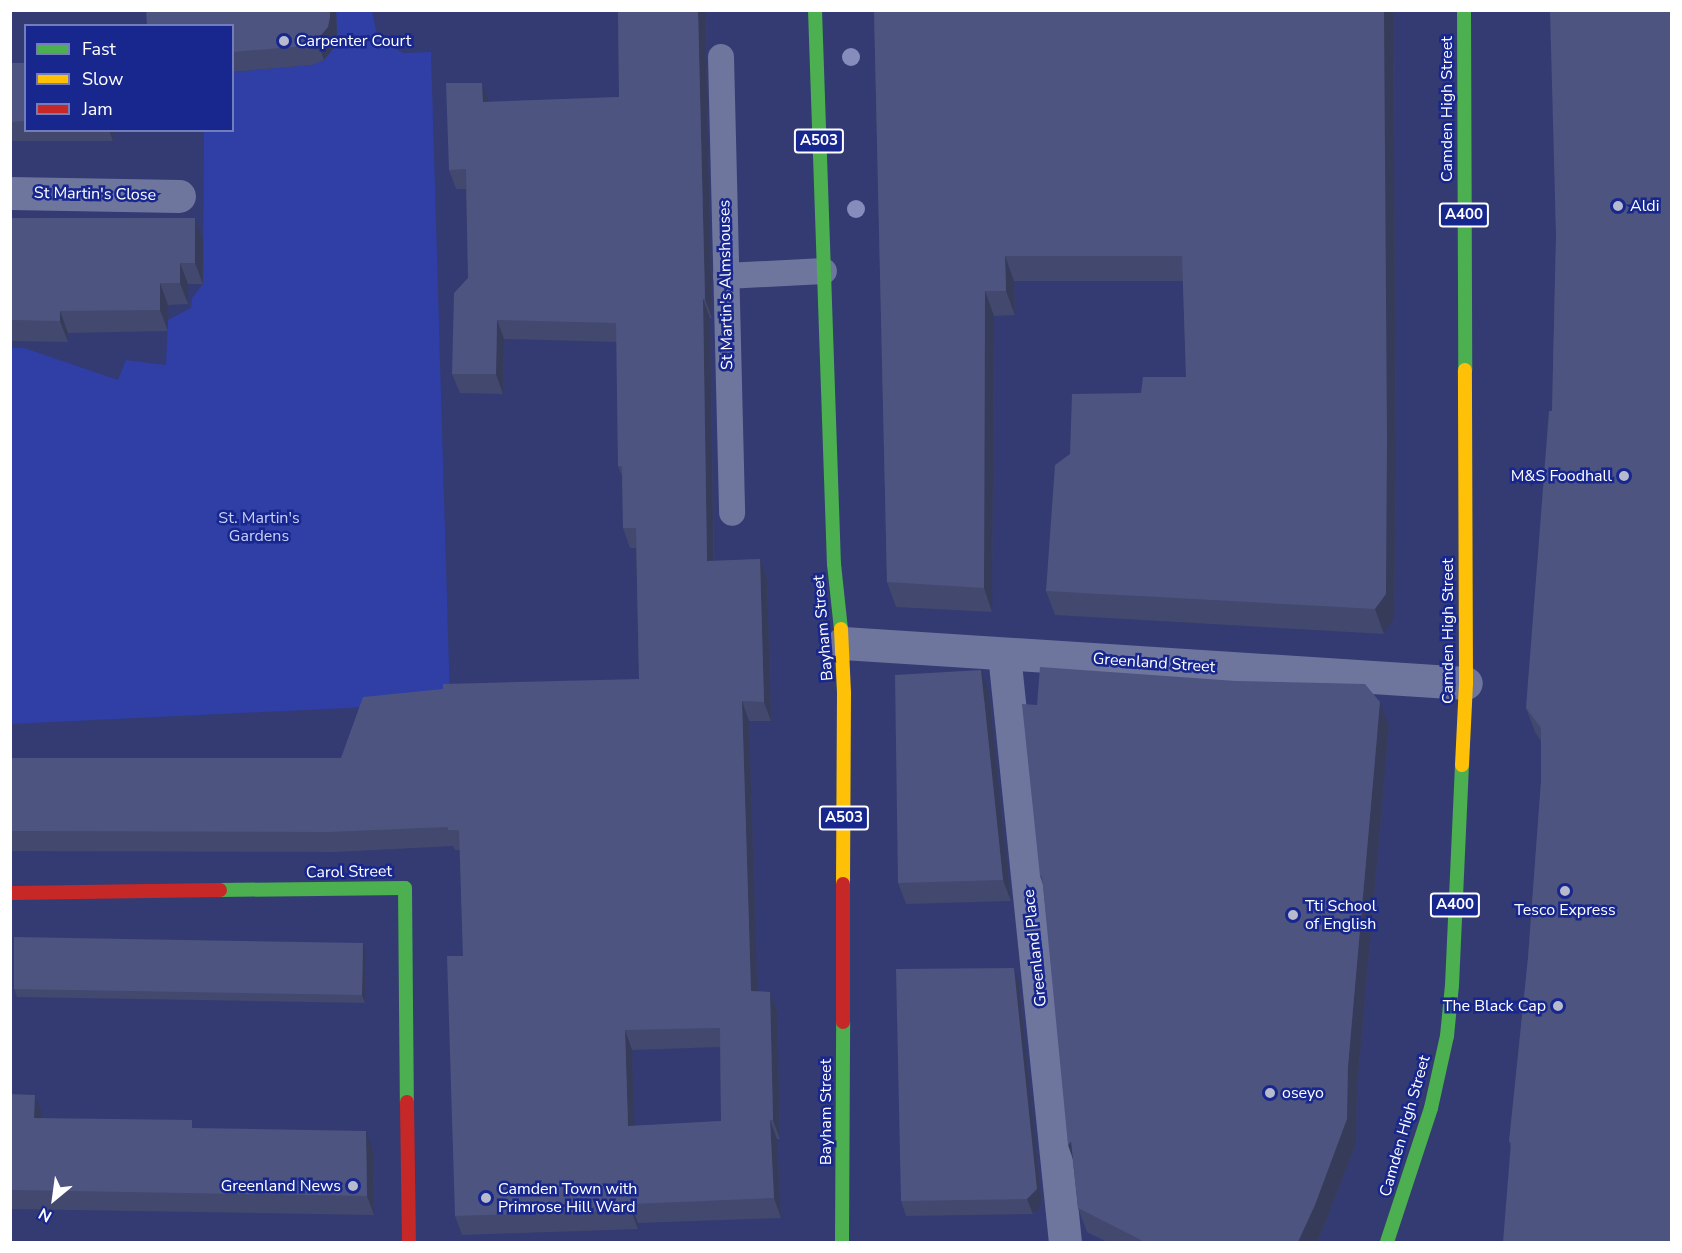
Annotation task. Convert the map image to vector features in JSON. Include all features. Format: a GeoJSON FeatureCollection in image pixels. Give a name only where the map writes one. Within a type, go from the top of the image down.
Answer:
{"type":"FeatureCollection","features":[{"type":"Feature","properties":{"kind":"main road","name":"Bayham Street"},"geometry":{"type":"LineString","coordinates":[[815,10],[834,564],[843,643],[842,1242]]}},
{"type":"Feature","properties":{"kind":"main road","name":"Camden High Street"},"geometry":{"type":"LineString","coordinates":[[1388,1242],[1431,1108],[1447,1036],[1452,985],[1466,683],[1464,10]]}},
{"type":"Feature","properties":{"kind":"main road","name":"Carol Street"},"geometry":{"type":"LineString","coordinates":[[10,893],[405,888],[409,1242]]}},
{"type":"Feature","properties":{"kind":"street","name":"St Martin's Close"},"geometry":{"type":"LineString","coordinates":[[10,193],[179,196]]}},
{"type":"Feature","properties":{"kind":"street","name":"Greenland Street"},"geometry":{"type":"LineString","coordinates":[[843,643],[1466,683]]}},
{"type":"Feature","properties":{"kind":"street","name":"Greenland Place"},"geometry":{"type":"LineString","coordinates":[[1004,654],[1065,1242]]}},
{"type":"Feature","properties":{"kind":"lane","name":"St Martin's Almshouses"},"geometry":{"type":"LineString","coordinates":[[721,57],[732,513]]}},
{"type":"Feature","properties":{"kind":"lane"},"geometry":{"type":"LineString","coordinates":[[726,276],[824,271]]}},
{"type":"Feature","properties":{"kind":"green space","name":"St. Martin's Gardens"},"geometry":{"type":"Polygon","coordinates":[[[336,11],[372,11],[376,31],[390,47],[404,53],[431,52],[450,703],[11,724],[10,348],[24,348],[118,380],[126,360],[166,365],[168,320],[191,308],[192,298],[203,284],[204,132],[234,132],[234,72],[311,65],[324,60],[335,46],[336,11]]]}},
{"type":"Feature","properties":{"kind":"building","name":"Carpenter Court"},"geometry":{"type":"Polygon","coordinates":[[[146,10],[330,10],[328,27],[317,40],[304,46],[234,52],[234,24],[147,24],[146,10]]]}},
{"type":"Feature","properties":{"kind":"building"},"geometry":{"type":"Polygon","coordinates":[[[618,10],[698,10],[705,299],[703,299],[707,561],[760,559],[764,702],[742,701],[751,991],[770,992],[773,1120],[770,1120],[774,1198],[631,1204],[631,1210],[455,1216],[447,956],[463,956],[459,830],[448,830],[448,827],[329,832],[10,831],[10,758],[341,758],[363,697],[443,689],[443,684],[639,679],[636,528],[623,528],[622,466],[618,466],[616,323],[497,320],[496,374],[452,374],[454,293],[468,278],[466,169],[449,170],[446,83],[482,83],[483,102],[619,97],[618,10]],[[720,1028],[625,1030],[628,1126],[721,1121],[720,1028]]]}},
{"type":"Feature","properties":{"kind":"building"},"geometry":{"type":"Polygon","coordinates":[[[874,10],[1384,10],[1386,594],[1375,609],[1046,591],[1055,465],[1070,454],[1072,394],[1141,393],[1143,377],[1186,377],[1182,256],[1005,256],[1006,291],[985,291],[984,588],[887,582],[874,10]]]}},
{"type":"Feature","properties":{"kind":"building"},"geometry":{"type":"Polygon","coordinates":[[[1550,10],[1671,10],[1671,1242],[1503,1242],[1511,1142],[1509,1142],[1528,958],[1541,781],[1541,728],[1526,708],[1549,411],[1552,411],[1556,236],[1550,10]]]}},
{"type":"Feature","properties":{"kind":"building"},"geometry":{"type":"Polygon","coordinates":[[[10,63],[24,63],[24,121],[10,122],[10,63]]]}},
{"type":"Feature","properties":{"kind":"building"},"geometry":{"type":"Polygon","coordinates":[[[10,218],[195,218],[195,263],[180,263],[180,283],[160,283],[160,310],[60,311],[60,321],[10,320],[10,218]]]}},
{"type":"Feature","properties":{"kind":"building"},"geometry":{"type":"Polygon","coordinates":[[[1040,667],[1236,681],[1365,684],[1380,702],[1348,1066],[1347,1119],[1315,1205],[1298,1242],[1145,1242],[1078,1208],[1071,1141],[1068,1145],[1042,876],[1040,876],[1022,704],[1037,705],[1040,667]]]}},
{"type":"Feature","properties":{"kind":"building"},"geometry":{"type":"Polygon","coordinates":[[[981,670],[1003,880],[898,883],[895,675],[981,670]]]}},
{"type":"Feature","properties":{"kind":"building"},"geometry":{"type":"Polygon","coordinates":[[[14,937],[363,943],[362,995],[14,989],[14,937]]]}},
{"type":"Feature","properties":{"kind":"building"},"geometry":{"type":"Polygon","coordinates":[[[1014,968],[1037,1189],[1027,1199],[901,1201],[896,969],[1014,968]]]}},
{"type":"Feature","properties":{"kind":"building"},"geometry":{"type":"Polygon","coordinates":[[[10,1094],[35,1095],[34,1118],[192,1120],[192,1128],[366,1131],[367,1196],[10,1190],[10,1094]]]}},
{"type":"Feature","properties":{"kind":"traffic: fast"},"geometry":{"type":"LineString","coordinates":[[815,10],[834,564],[841,629]]}},
{"type":"Feature","properties":{"kind":"traffic: fast"},"geometry":{"type":"LineString","coordinates":[[1464,10],[1465,370]]}},
{"type":"Feature","properties":{"kind":"traffic: fast"},"geometry":{"type":"LineString","coordinates":[[1387,1242],[1431,1108],[1447,1036],[1452,985],[1462,765]]}},
{"type":"Feature","properties":{"kind":"traffic: fast"},"geometry":{"type":"LineString","coordinates":[[220,890],[405,888],[407,1102]]}},
{"type":"Feature","properties":{"kind":"traffic: fast"},"geometry":{"type":"LineString","coordinates":[[842,1242],[843,1022]]}},
{"type":"Feature","properties":{"kind":"traffic: slow"},"geometry":{"type":"LineString","coordinates":[[1462,765],[1466,683],[1465,370]]}},
{"type":"Feature","properties":{"kind":"traffic: slow"},"geometry":{"type":"LineString","coordinates":[[841,629],[844,693],[843,884]]}},
{"type":"Feature","properties":{"kind":"traffic: jam"},"geometry":{"type":"LineString","coordinates":[[843,884],[843,1022]]}},
{"type":"Feature","properties":{"kind":"traffic: jam"},"geometry":{"type":"LineString","coordinates":[[10,893],[220,890]]}},
{"type":"Feature","properties":{"kind":"traffic: jam"},"geometry":{"type":"LineString","coordinates":[[407,1102],[409,1242]]}},
{"type":"Feature","properties":{"kind":"place","name":"Carpenter Court"},"geometry":{"type":"Point","coordinates":[284,41]}},
{"type":"Feature","properties":{"kind":"place","name":"Aldi"},"geometry":{"type":"Point","coordinates":[1618,206]}},
{"type":"Feature","properties":{"kind":"place","name":"M&S Foodhall"},"geometry":{"type":"Point","coordinates":[1624,476]}},
{"type":"Feature","properties":{"kind":"place","name":"Tesco Express"},"geometry":{"type":"Point","coordinates":[1565,891]}},
{"type":"Feature","properties":{"kind":"place","name":"Tti School of English"},"geometry":{"type":"Point","coordinates":[1293,915]}},
{"type":"Feature","properties":{"kind":"place","name":"The Black Cap"},"geometry":{"type":"Point","coordinates":[1558,1006]}},
{"type":"Feature","properties":{"kind":"place","name":"oseyo"},"geometry":{"type":"Point","coordinates":[1270,1093]}},
{"type":"Feature","properties":{"kind":"place","name":"Greenland News"},"geometry":{"type":"Point","coordinates":[353,1186]}},
{"type":"Feature","properties":{"kind":"place","name":"Camden Town with Primrose Hill Ward"},"geometry":{"type":"Point","coordinates":[486,1198]}}]}
